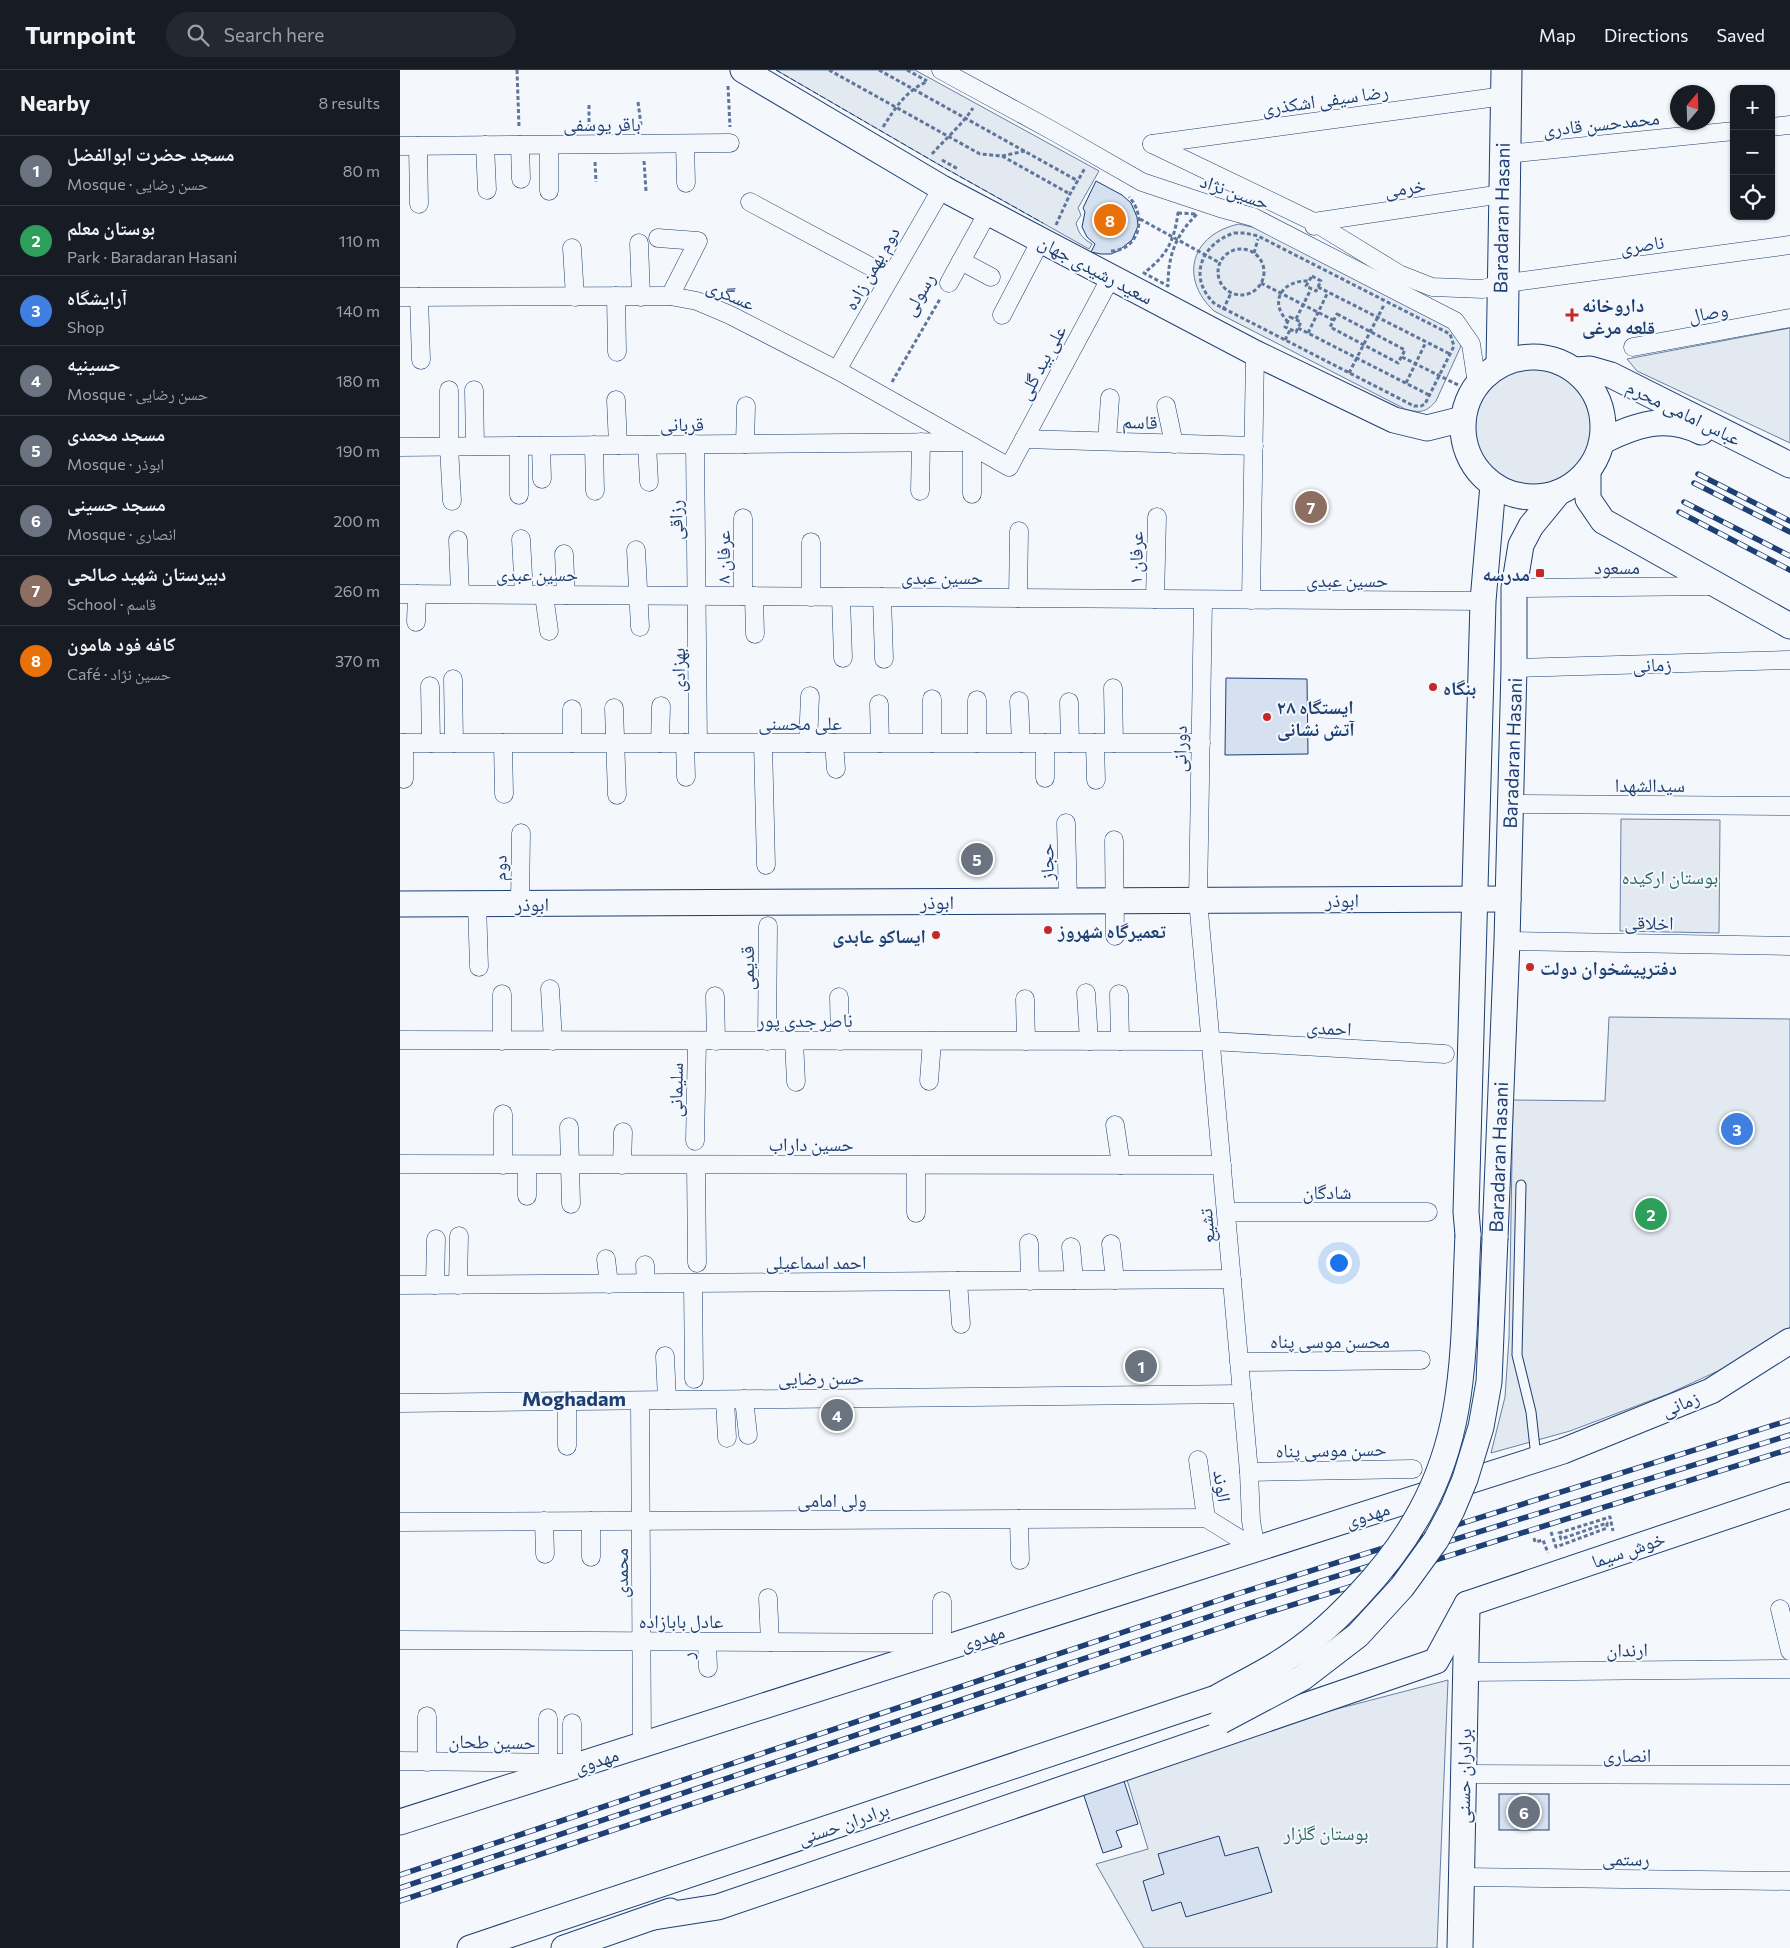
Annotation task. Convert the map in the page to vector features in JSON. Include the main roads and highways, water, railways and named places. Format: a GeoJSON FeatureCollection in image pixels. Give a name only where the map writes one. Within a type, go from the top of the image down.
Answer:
{"type":"FeatureCollection","features":[{"type":"Feature","properties":{"kind":"main road","name":"Baradaran Hasani"},"geometry":{"type":"LineString","coordinates":[[1504,70],[1504,96],[1509,155],[1502,194],[1507,284],[1506,362]]}},
{"type":"Feature","properties":{"kind":"main road","name":"سعید رشیدی جهان"},"geometry":{"type":"LineString","coordinates":[[735,75],[988,212],[1052,229],[1110,277],[1255,353],[1394,420],[1427,428],[1463,419]]}},
{"type":"Feature","properties":{"kind":"main road"},"geometry":{"type":"LineString","coordinates":[[1528,356],[1543,356],[1558,360],[1576,370],[1590,384],[1600,402],[1604,421],[1603,441],[1598,458],[1588,472],[1574,485],[1558,493],[1536,498],[1514,494],[1493,485],[1479,472],[1469,456],[1463,438],[1463,419],[1467,400],[1474,388],[1486,374],[1506,362],[1528,356]]}},
{"type":"Feature","properties":{"kind":"main road","name":"عباس امامی محرم"},"geometry":{"type":"LineString","coordinates":[[1576,370],[1590,369],[1611,375],[1790,465]]}},
{"type":"Feature","properties":{"kind":"main road","name":"عباس امامی محرم"},"geometry":{"type":"LineString","coordinates":[[1603,441],[1628,428],[1649,423],[1672,423],[1697,430],[1790,478]]}},
{"type":"Feature","properties":{"kind":"main road"},"geometry":{"type":"LineString","coordinates":[[1588,472],[1588,499],[1603,521],[1790,626]]}},
{"type":"Feature","properties":{"kind":"main road","name":"Baradaran Hasani"},"geometry":{"type":"LineString","coordinates":[[1218,1709],[1336,1620],[1380,1572],[1414,1525],[1430,1494],[1442,1464],[1456,1410],[1462,1365],[1468,1235],[1466,1212],[1483,601],[1493,485]]}},
{"type":"Feature","properties":{"kind":"main road","name":"Baradaran Hasani"},"geometry":{"type":"LineString","coordinates":[[1218,1709],[1302,1678],[1358,1635],[1402,1587],[1436,1540],[1452,1510],[1465,1479],[1481,1427],[1489,1382],[1507,941],[1514,668],[1514,588],[1521,545],[1531,526],[1558,493]]}},
{"type":"Feature","properties":{"kind":"main road"},"geometry":{"type":"LineString","coordinates":[[1478,768],[1511,770]]}},
{"type":"Feature","properties":{"kind":"main road","name":"ابوذر"},"geometry":{"type":"LineString","coordinates":[[400,904],[1508,899]]}},
{"type":"Feature","properties":{"kind":"main road","name":"زمانی"},"geometry":{"type":"LineString","coordinates":[[1563,1451],[1712,1391],[1790,1341]]}},
{"type":"Feature","properties":{"kind":"main road","name":"مهدوی"},"geometry":{"type":"LineString","coordinates":[[400,1822],[952,1643],[1563,1451]]}},
{"type":"Feature","properties":{"kind":"main road","name":"خوش سیما"},"geometry":{"type":"LineString","coordinates":[[1467,1604],[1790,1495]]}},
{"type":"Feature","properties":{"kind":"main road"},"geometry":{"type":"LineString","coordinates":[[654,1917],[718,1906],[1436,1661],[1467,1604]]}},
{"type":"Feature","properties":{"kind":"main road","name":"برادران حسنی"},"geometry":{"type":"LineString","coordinates":[[1460,1948],[1467,1604]]}},
{"type":"Feature","properties":{"kind":"main road"},"geometry":{"type":"LineString","coordinates":[[1436,1661],[1443,1667],[1465,1672]]}},
{"type":"Feature","properties":{"kind":"main road","name":"برادران حسنی"},"geometry":{"type":"LineString","coordinates":[[564,1948],[654,1917],[1218,1709]]}},
{"type":"Feature","properties":{"kind":"main road","name":"برادران حسنی"},"geometry":{"type":"LineString","coordinates":[[470,1948],[1218,1709]]}},
{"type":"Feature","properties":{"kind":"railway"},"geometry":{"type":"LineString","coordinates":[[1698,474],[1790,521]]}},
{"type":"Feature","properties":{"kind":"railway"},"geometry":{"type":"LineString","coordinates":[[1694,483],[1790,532]]}},
{"type":"Feature","properties":{"kind":"railway"},"geometry":{"type":"LineString","coordinates":[[1684,502],[1790,556]]}},
{"type":"Feature","properties":{"kind":"railway"},"geometry":{"type":"LineString","coordinates":[[1679,512],[1790,570]]}},
{"type":"Feature","properties":{"kind":"railway"},"geometry":{"type":"LineString","coordinates":[[400,1875],[1237,1594],[1790,1420]]}},
{"type":"Feature","properties":{"kind":"railway"},"geometry":{"type":"LineString","coordinates":[[400,1888],[1241,1606],[1790,1435]]}},
{"type":"Feature","properties":{"kind":"railway"},"geometry":{"type":"LineString","coordinates":[[400,1901],[1247,1619],[1790,1449]]}},
{"type":"Feature","properties":{"kind":"place","name":"کافه فود هامون"},"geometry":{"type":"Point","coordinates":[1110,220]}},
{"type":"Feature","properties":{"kind":"place","name":"داروخانه قلعه مرغی"},"geometry":{"type":"Point","coordinates":[1572,315]}},
{"type":"Feature","properties":{"kind":"place","name":"دبیرستان شهید صالحی"},"geometry":{"type":"Point","coordinates":[1311,507]}},
{"type":"Feature","properties":{"kind":"place","name":"مدرسه"},"geometry":{"type":"Point","coordinates":[1540,573]}},
{"type":"Feature","properties":{"kind":"place","name":"بنگاه"},"geometry":{"type":"Point","coordinates":[1433,687]}},
{"type":"Feature","properties":{"kind":"place","name":"ایستگاه ۲۸ آتش نشانی"},"geometry":{"type":"Point","coordinates":[1267,717]}},
{"type":"Feature","properties":{"kind":"place","name":"مسجد محمدی"},"geometry":{"type":"Point","coordinates":[977,859]}},
{"type":"Feature","properties":{"kind":"place","name":"تعمیرگاه شهروز"},"geometry":{"type":"Point","coordinates":[1048,930]}},
{"type":"Feature","properties":{"kind":"place","name":"ایساکو عابدی"},"geometry":{"type":"Point","coordinates":[936,935]}},
{"type":"Feature","properties":{"kind":"place","name":"دفترپیشخوان دولت"},"geometry":{"type":"Point","coordinates":[1530,967]}},
{"type":"Feature","properties":{"kind":"place","name":"آرایشگاه"},"geometry":{"type":"Point","coordinates":[1737,1129]}},
{"type":"Feature","properties":{"kind":"place","name":"بوستان معلم"},"geometry":{"type":"Point","coordinates":[1651,1214]}},
{"type":"Feature","properties":{"kind":"place","name":"مسجد حضرت ابوالفضل"},"geometry":{"type":"Point","coordinates":[1141,1366]}},
{"type":"Feature","properties":{"kind":"place","name":"حسینیه"},"geometry":{"type":"Point","coordinates":[837,1415]}},
{"type":"Feature","properties":{"kind":"place","name":"مسجد حسینی"},"geometry":{"type":"Point","coordinates":[1524,1812]}},
{"type":"Feature","properties":{"kind":"district","name":"Moghadam"},"geometry":{"type":"Point","coordinates":[574,1398]}},
{"type":"Feature","properties":{"kind":"park label","name":"بوستان ارکیده"},"geometry":{"type":"Point","coordinates":[1670,876]}},
{"type":"Feature","properties":{"kind":"park label","name":"بوستان گلزار"},"geometry":{"type":"Point","coordinates":[1326,1832]}}]}
